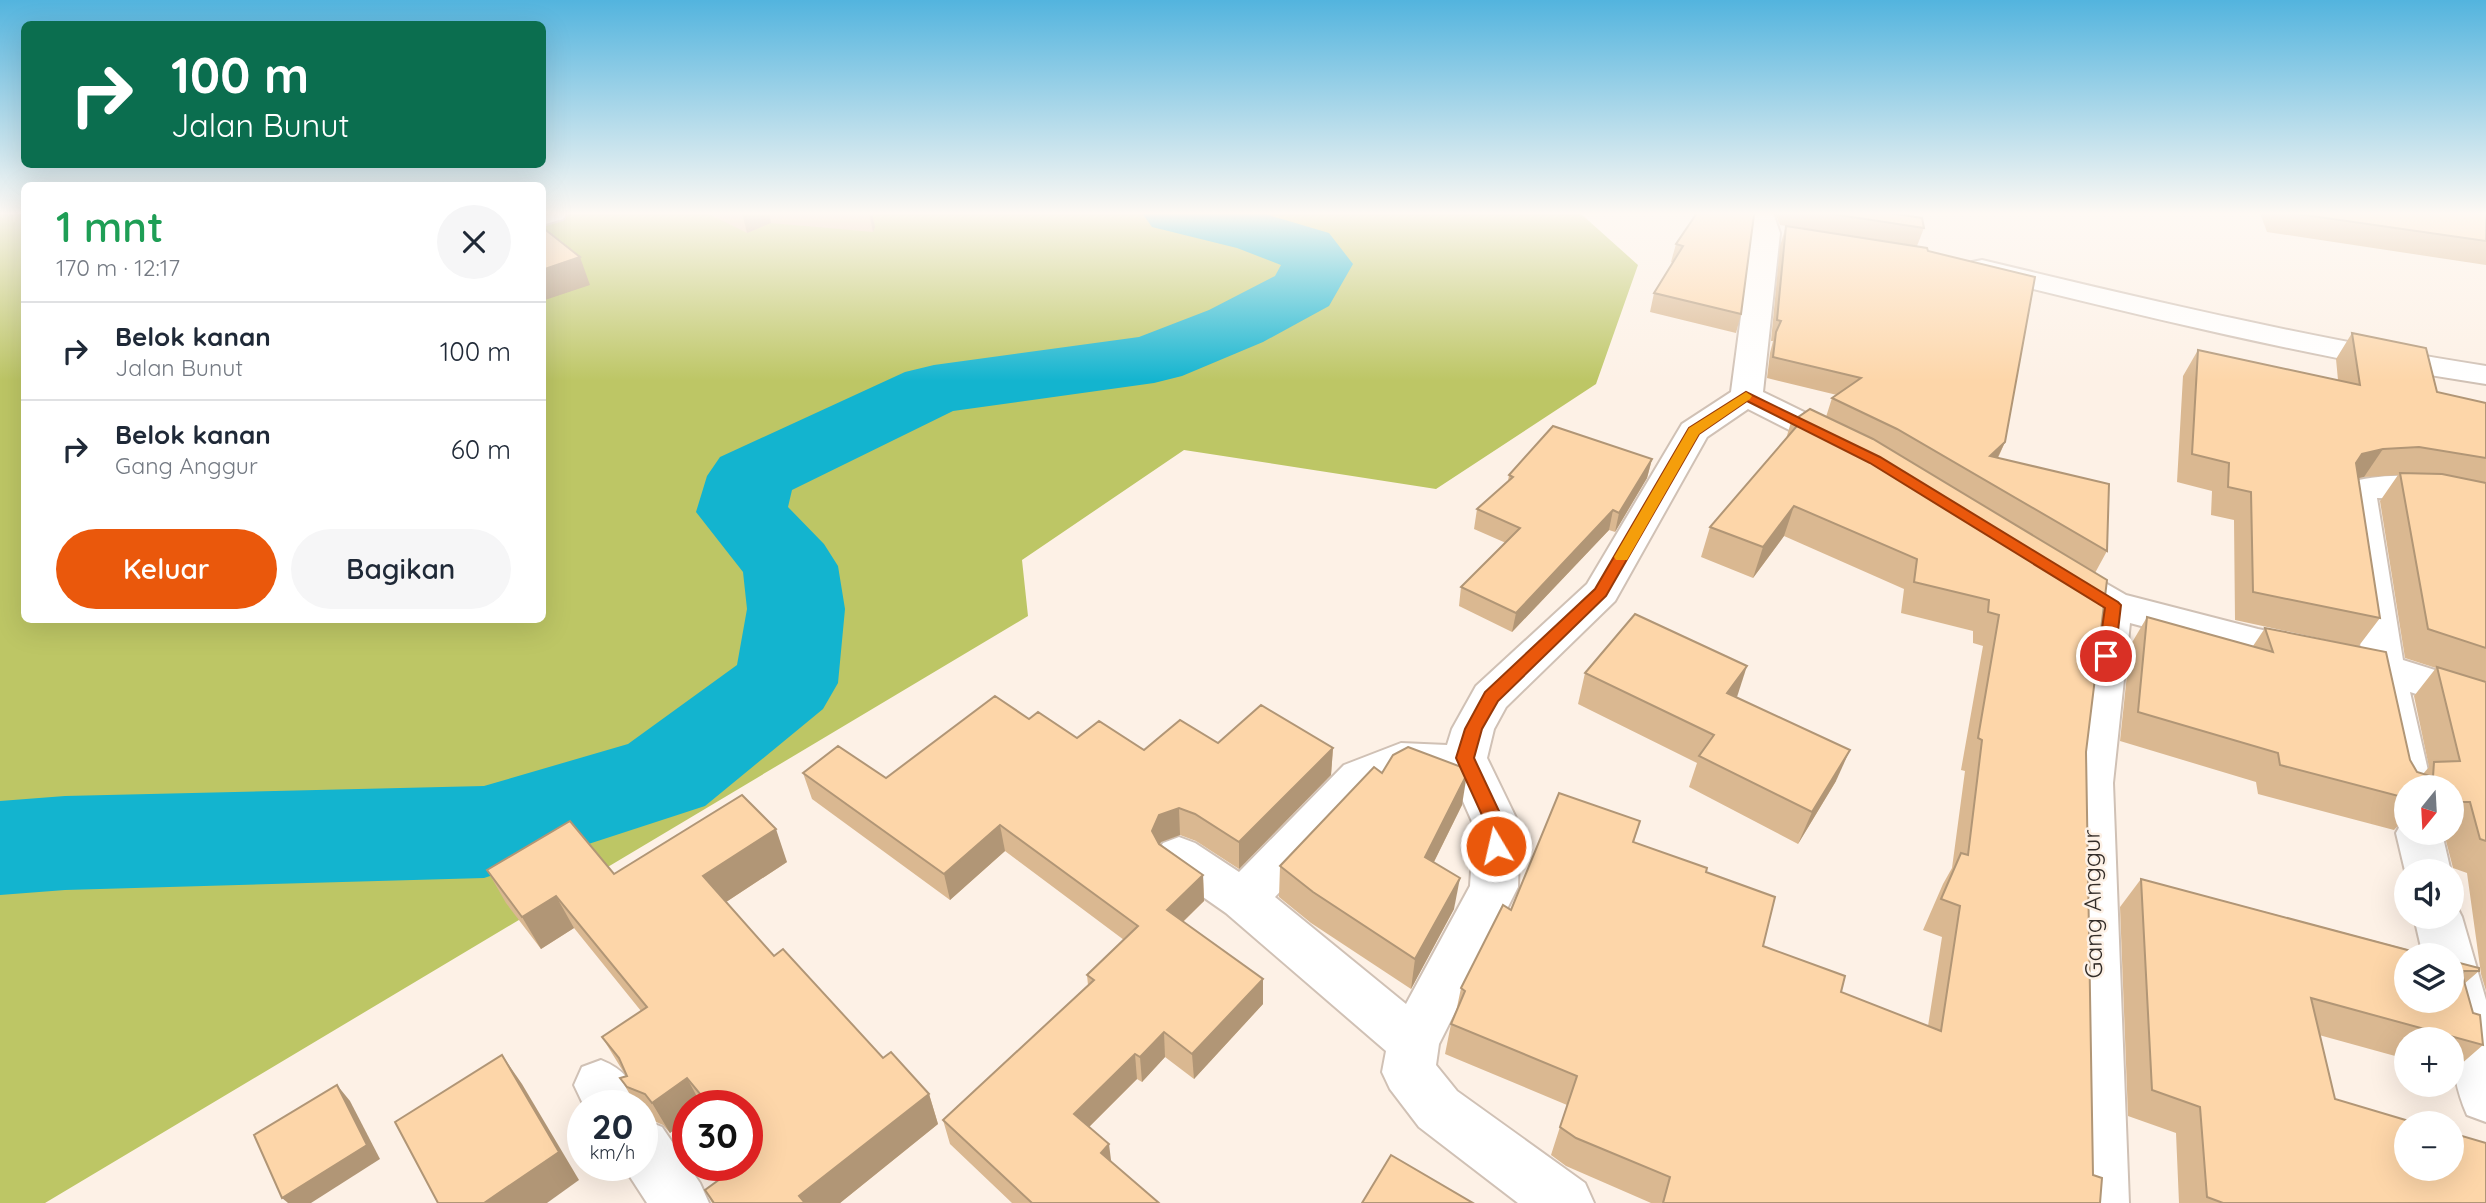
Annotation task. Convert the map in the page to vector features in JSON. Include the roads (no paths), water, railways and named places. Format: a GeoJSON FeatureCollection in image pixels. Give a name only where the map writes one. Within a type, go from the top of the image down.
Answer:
{"type":"FeatureCollection","features":[{"type":"Feature","properties":{"kind":"street"},"geometry":{"type":"LineString","coordinates":[[1565,1203],[1437,1109],[1409,1072],[1413,1042],[1494,887],[1497,826],[1465,758],[1473,729],[1491,696],[1601,593],[1694,431],[1746,396],[1766,269]]}},
{"type":"Feature","properties":{"kind":"street"},"geometry":{"type":"LineString","coordinates":[[1992,269],[2145,308],[2414,364],[2486,375]]}},
{"type":"Feature","properties":{"kind":"street"},"geometry":{"type":"LineString","coordinates":[[1746,396],[1875,460]]}},
{"type":"Feature","properties":{"kind":"street"},"geometry":{"type":"LineString","coordinates":[[2407,775],[2384,669],[2358,491],[2372,486],[2396,485],[2486,502]]}},
{"type":"Feature","properties":{"kind":"street"},"geometry":{"type":"LineString","coordinates":[[2030,555],[2113,605],[2258,643],[2384,669],[2486,701]]}},
{"type":"Feature","properties":{"kind":"street","name":"Gang Anggur"},"geometry":{"type":"LineString","coordinates":[[2100,1203],[2091,783],[2113,605]]}},
{"type":"Feature","properties":{"kind":"street"},"geometry":{"type":"LineString","coordinates":[[1243,899],[1360,777],[1401,759],[1465,758]]}},
{"type":"Feature","properties":{"kind":"street"},"geometry":{"type":"LineString","coordinates":[[1179,856],[1243,899],[1413,1042]]}},
{"type":"Feature","properties":{"kind":"street"},"geometry":{"type":"LineString","coordinates":[[2464,1013],[2486,1097]]}},
{"type":"Feature","properties":{"kind":"street"},"geometry":{"type":"LineString","coordinates":[[658,1170],[680,1203]]}},
{"type":"Feature","properties":{"kind":"waterway"},"geometry":{"type":"LineString","coordinates":[[0,848],[65,843],[484,832],[665,776],[786,683],[796,609],[790,566],[741,512],[751,476],[934,389],[1154,359],[1236,326],[1303,290],[1314,269]]}}]}
